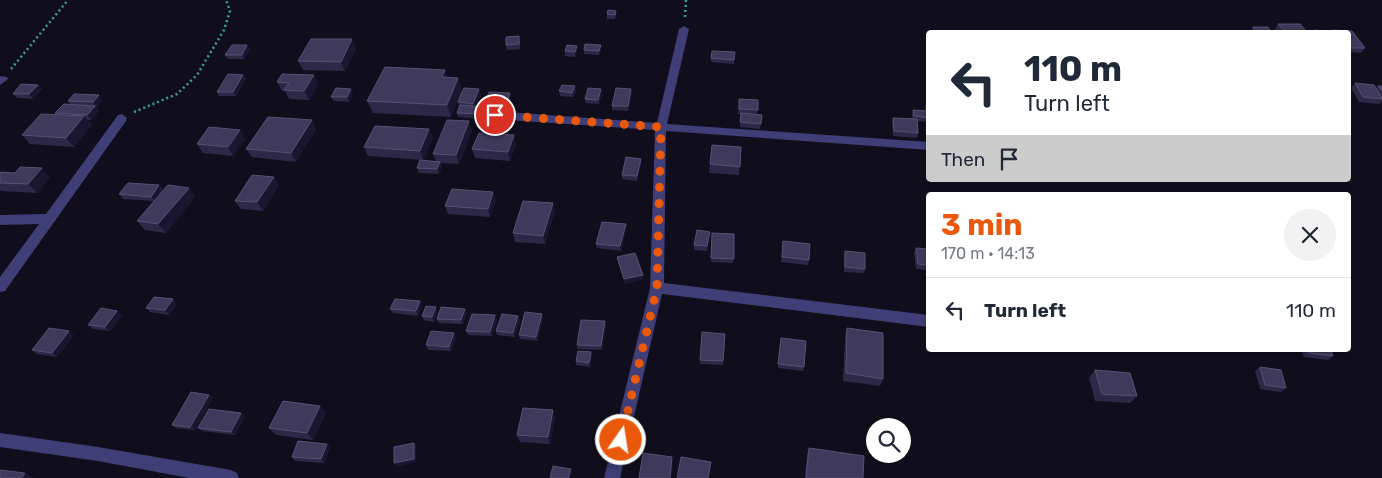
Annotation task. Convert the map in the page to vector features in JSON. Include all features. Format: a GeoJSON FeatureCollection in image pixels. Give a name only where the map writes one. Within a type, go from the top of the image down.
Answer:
{"type":"FeatureCollection","features":[{"type":"Feature","properties":{"kind":"street"},"geometry":{"type":"LineString","coordinates":[[612,478],[657,288],[661,127],[684,29]]}},
{"type":"Feature","properties":{"kind":"street"},"geometry":{"type":"LineString","coordinates":[[495,115],[926,146]]}},
{"type":"Feature","properties":{"kind":"street"},"geometry":{"type":"LineString","coordinates":[[0,287],[122,118]]}},
{"type":"Feature","properties":{"kind":"street"},"geometry":{"type":"LineString","coordinates":[[0,220],[50,219]]}},
{"type":"Feature","properties":{"kind":"street"},"geometry":{"type":"LineString","coordinates":[[657,288],[926,320]]}},
{"type":"Feature","properties":{"kind":"street"},"geometry":{"type":"LineString","coordinates":[[0,440],[98,454],[231,478]]}},
{"type":"Feature","properties":{"kind":"path"},"geometry":{"type":"LineString","coordinates":[[2,81],[68,0]]}},
{"type":"Feature","properties":{"kind":"path"},"geometry":{"type":"LineString","coordinates":[[122,118],[177,94],[197,75],[224,30],[230,11],[226,0]]}},
{"type":"Feature","properties":{"kind":"building"},"geometry":{"type":"Polygon","coordinates":[[[608,10],[616,11],[615,15],[607,14],[608,10]]]}},
{"type":"Feature","properties":{"kind":"building"},"geometry":{"type":"Polygon","coordinates":[[[1278,24],[1300,24],[1305,30],[1283,30],[1278,24]]]}},
{"type":"Feature","properties":{"kind":"building"},"geometry":{"type":"Polygon","coordinates":[[[1253,27],[1268,27],[1270,30],[1255,30],[1253,27]]]}},
{"type":"Feature","properties":{"kind":"building"},"geometry":{"type":"Polygon","coordinates":[[[1351,31],[1352,31],[1365,48],[1351,48],[1351,31]]]}},
{"type":"Feature","properties":{"kind":"building"},"geometry":{"type":"Polygon","coordinates":[[[519,36],[519,44],[506,45],[506,37],[519,36]]]}},
{"type":"Feature","properties":{"kind":"building"},"geometry":{"type":"Polygon","coordinates":[[[311,39],[352,39],[341,62],[298,61],[311,39]]]}},
{"type":"Feature","properties":{"kind":"building"},"geometry":{"type":"Polygon","coordinates":[[[585,44],[601,45],[599,51],[584,50],[585,44]]]}},
{"type":"Feature","properties":{"kind":"building"},"geometry":{"type":"Polygon","coordinates":[[[232,45],[247,45],[242,55],[225,55],[232,45]]]}},
{"type":"Feature","properties":{"kind":"building"},"geometry":{"type":"Polygon","coordinates":[[[567,45],[577,46],[575,52],[565,51],[567,45]]]}},
{"type":"Feature","properties":{"kind":"building"},"geometry":{"type":"Polygon","coordinates":[[[712,51],[735,52],[734,60],[711,58],[712,51]]]}},
{"type":"Feature","properties":{"kind":"building"},"geometry":{"type":"Polygon","coordinates":[[[385,67],[445,70],[442,77],[458,78],[447,105],[367,101],[385,67]]]}},
{"type":"Feature","properties":{"kind":"building"},"geometry":{"type":"Polygon","coordinates":[[[228,74],[243,75],[233,92],[217,92],[228,74]]]}},
{"type":"Feature","properties":{"kind":"building"},"geometry":{"type":"Polygon","coordinates":[[[282,74],[314,75],[304,91],[284,90],[289,83],[277,82],[282,74]]]}},
{"type":"Feature","properties":{"kind":"building"},"geometry":{"type":"Polygon","coordinates":[[[1355,83],[1374,85],[1382,99],[1363,97],[1355,83]]]}},
{"type":"Feature","properties":{"kind":"building"},"geometry":{"type":"Polygon","coordinates":[[[21,84],[38,85],[29,94],[13,94],[21,84]]]}},
{"type":"Feature","properties":{"kind":"building"},"geometry":{"type":"Polygon","coordinates":[[[562,85],[575,86],[572,93],[559,91],[562,85]]]}},
{"type":"Feature","properties":{"kind":"building"},"geometry":{"type":"Polygon","coordinates":[[[336,88],[351,89],[347,97],[331,97],[336,88]]]}},
{"type":"Feature","properties":{"kind":"building"},"geometry":{"type":"Polygon","coordinates":[[[464,88],[479,89],[473,104],[458,102],[464,88]]]}},
{"type":"Feature","properties":{"kind":"building"},"geometry":{"type":"Polygon","coordinates":[[[588,88],[601,89],[598,100],[585,99],[588,88]]]}},
{"type":"Feature","properties":{"kind":"building"},"geometry":{"type":"Polygon","coordinates":[[[616,88],[631,89],[628,106],[612,106],[616,88]]]}},
{"type":"Feature","properties":{"kind":"building"},"geometry":{"type":"Polygon","coordinates":[[[489,92],[510,93],[506,105],[484,104],[489,92]]]}},
{"type":"Feature","properties":{"kind":"building"},"geometry":{"type":"Polygon","coordinates":[[[74,94],[99,95],[93,102],[68,101],[74,94]]]}},
{"type":"Feature","properties":{"kind":"building"},"geometry":{"type":"Polygon","coordinates":[[[739,99],[758,100],[758,110],[739,109],[739,99]]]}},
{"type":"Feature","properties":{"kind":"building"},"geometry":{"type":"Polygon","coordinates":[[[64,104],[95,106],[87,115],[55,113],[64,104]]]}},
{"type":"Feature","properties":{"kind":"building"},"geometry":{"type":"Polygon","coordinates":[[[460,105],[484,107],[481,114],[457,113],[460,105]]]}},
{"type":"Feature","properties":{"kind":"building"},"geometry":{"type":"Polygon","coordinates":[[[913,110],[926,111],[926,118],[914,116],[913,110]]]}},
{"type":"Feature","properties":{"kind":"building"},"geometry":{"type":"Polygon","coordinates":[[[741,113],[762,115],[761,124],[740,122],[741,113]]]}},
{"type":"Feature","properties":{"kind":"building"},"geometry":{"type":"Polygon","coordinates":[[[41,114],[84,116],[66,138],[22,135],[41,114]]]}},
{"type":"Feature","properties":{"kind":"building"},"geometry":{"type":"Polygon","coordinates":[[[268,117],[312,120],[291,153],[246,149],[268,117]]]}},
{"type":"Feature","properties":{"kind":"building"},"geometry":{"type":"Polygon","coordinates":[[[893,118],[917,119],[918,133],[894,131],[893,118]]]}},
{"type":"Feature","properties":{"kind":"building"},"geometry":{"type":"Polygon","coordinates":[[[447,120],[469,121],[456,155],[433,154],[447,120]]]}},
{"type":"Feature","properties":{"kind":"building"},"geometry":{"type":"Polygon","coordinates":[[[375,126],[429,129],[420,151],[364,147],[375,126]]]}},
{"type":"Feature","properties":{"kind":"building"},"geometry":{"type":"Polygon","coordinates":[[[209,127],[240,130],[228,147],[197,144],[209,127]]]}},
{"type":"Feature","properties":{"kind":"building"},"geometry":{"type":"Polygon","coordinates":[[[479,133],[514,135],[508,152],[472,149],[479,133]]]}},
{"type":"Feature","properties":{"kind":"building"},"geometry":{"type":"Polygon","coordinates":[[[712,145],[741,147],[740,167],[710,164],[712,145]]]}},
{"type":"Feature","properties":{"kind":"building"},"geometry":{"type":"Polygon","coordinates":[[[626,157],[641,159],[637,176],[622,175],[626,157]]]}},
{"type":"Feature","properties":{"kind":"building"},"geometry":{"type":"Polygon","coordinates":[[[420,160],[440,162],[437,169],[417,168],[420,160]]]}},
{"type":"Feature","properties":{"kind":"building"},"geometry":{"type":"Polygon","coordinates":[[[20,167],[42,168],[28,184],[0,183],[1,172],[15,173],[20,167]]]}},
{"type":"Feature","properties":{"kind":"building"},"geometry":{"type":"Polygon","coordinates":[[[252,175],[274,177],[257,202],[235,201],[252,175]]]}},
{"type":"Feature","properties":{"kind":"building"},"geometry":{"type":"Polygon","coordinates":[[[128,183],[159,185],[151,197],[119,194],[128,183]]]}},
{"type":"Feature","properties":{"kind":"building"},"geometry":{"type":"Polygon","coordinates":[[[168,185],[189,188],[158,224],[137,221],[168,185]]]}},
{"type":"Feature","properties":{"kind":"building"},"geometry":{"type":"Polygon","coordinates":[[[452,189],[493,192],[488,209],[445,206],[452,189]]]}},
{"type":"Feature","properties":{"kind":"building"},"geometry":{"type":"Polygon","coordinates":[[[523,201],[553,203],[543,236],[513,233],[523,201]]]}},
{"type":"Feature","properties":{"kind":"building"},"geometry":{"type":"Polygon","coordinates":[[[602,222],[626,224],[620,246],[596,244],[602,222]]]}},
{"type":"Feature","properties":{"kind":"building"},"geometry":{"type":"Polygon","coordinates":[[[697,230],[710,232],[707,246],[694,245],[697,230]]]}},
{"type":"Feature","properties":{"kind":"building"},"geometry":{"type":"Polygon","coordinates":[[[712,233],[734,234],[734,259],[711,258],[712,233]]]}},
{"type":"Feature","properties":{"kind":"building"},"geometry":{"type":"Polygon","coordinates":[[[783,241],[810,244],[809,260],[782,257],[783,241]]]}},
{"type":"Feature","properties":{"kind":"building"},"geometry":{"type":"Polygon","coordinates":[[[916,248],[926,249],[926,265],[918,264],[916,248]]]}},
{"type":"Feature","properties":{"kind":"building"},"geometry":{"type":"Polygon","coordinates":[[[845,251],[865,253],[865,269],[845,267],[845,251]]]}},
{"type":"Feature","properties":{"kind":"building"},"geometry":{"type":"Polygon","coordinates":[[[635,253],[643,275],[624,279],[617,257],[635,253]]]}},
{"type":"Feature","properties":{"kind":"building"},"geometry":{"type":"Polygon","coordinates":[[[154,297],[173,299],[165,310],[146,308],[154,297]]]}},
{"type":"Feature","properties":{"kind":"building"},"geometry":{"type":"Polygon","coordinates":[[[395,299],[420,301],[416,311],[390,309],[395,299]]]}},
{"type":"Feature","properties":{"kind":"building"},"geometry":{"type":"Polygon","coordinates":[[[426,306],[436,307],[432,317],[422,316],[426,306]]]}},
{"type":"Feature","properties":{"kind":"building"},"geometry":{"type":"Polygon","coordinates":[[[441,307],[465,309],[461,320],[437,319],[441,307]]]}},
{"type":"Feature","properties":{"kind":"building"},"geometry":{"type":"Polygon","coordinates":[[[101,308],[117,311],[105,327],[88,325],[101,308]]]}},
{"type":"Feature","properties":{"kind":"building"},"geometry":{"type":"Polygon","coordinates":[[[525,312],[542,314],[536,337],[519,335],[525,312]]]}},
{"type":"Feature","properties":{"kind":"building"},"geometry":{"type":"Polygon","coordinates":[[[472,314],[495,315],[490,332],[466,331],[472,314]]]}},
{"type":"Feature","properties":{"kind":"building"},"geometry":{"type":"Polygon","coordinates":[[[502,314],[518,316],[513,333],[496,331],[502,314]]]}},
{"type":"Feature","properties":{"kind":"building"},"geometry":{"type":"Polygon","coordinates":[[[581,320],[605,321],[601,346],[577,345],[581,320]]]}},
{"type":"Feature","properties":{"kind":"building"},"geometry":{"type":"Polygon","coordinates":[[[49,328],[69,331],[52,353],[32,350],[49,328]]]}},
{"type":"Feature","properties":{"kind":"building"},"geometry":{"type":"Polygon","coordinates":[[[847,328],[883,333],[883,379],[846,373],[847,328]]]}},
{"type":"Feature","properties":{"kind":"building"},"geometry":{"type":"Polygon","coordinates":[[[431,331],[454,333],[449,347],[426,345],[431,331]]]}},
{"type":"Feature","properties":{"kind":"building"},"geometry":{"type":"Polygon","coordinates":[[[702,332],[725,334],[723,361],[700,360],[702,332]]]}},
{"type":"Feature","properties":{"kind":"building"},"geometry":{"type":"Polygon","coordinates":[[[781,338],[806,341],[804,367],[778,364],[781,338]]]}},
{"type":"Feature","properties":{"kind":"building"},"geometry":{"type":"Polygon","coordinates":[[[578,351],[591,352],[589,363],[576,361],[578,351]]]}},
{"type":"Feature","properties":{"kind":"building"},"geometry":{"type":"Polygon","coordinates":[[[1332,352],[1333,356],[1309,353],[1332,352]]]}},
{"type":"Feature","properties":{"kind":"building"},"geometry":{"type":"Polygon","coordinates":[[[1260,367],[1281,370],[1286,388],[1265,385],[1260,367]]]}},
{"type":"Feature","properties":{"kind":"building"},"geometry":{"type":"Polygon","coordinates":[[[1095,370],[1130,373],[1137,396],[1102,394],[1095,370]]]}},
{"type":"Feature","properties":{"kind":"building"},"geometry":{"type":"Polygon","coordinates":[[[191,392],[209,395],[190,427],[172,425],[191,392]]]}},
{"type":"Feature","properties":{"kind":"building"},"geometry":{"type":"Polygon","coordinates":[[[283,401],[320,406],[307,433],[269,428],[283,401]]]}},
{"type":"Feature","properties":{"kind":"building"},"geometry":{"type":"Polygon","coordinates":[[[523,408],[553,410],[548,437],[517,435],[523,408]]]}},
{"type":"Feature","properties":{"kind":"building"},"geometry":{"type":"Polygon","coordinates":[[[209,409],[241,413],[231,432],[198,428],[209,409]]]}},
{"type":"Feature","properties":{"kind":"building"},"geometry":{"type":"Polygon","coordinates":[[[298,441],[327,444],[321,459],[292,457],[298,441]]]}},
{"type":"Feature","properties":{"kind":"building"},"geometry":{"type":"Polygon","coordinates":[[[414,443],[414,459],[394,463],[394,447],[414,443]]]}},
{"type":"Feature","properties":{"kind":"building"},"geometry":{"type":"Polygon","coordinates":[[[809,448],[864,456],[863,478],[806,478],[809,448]]]}},
{"type":"Feature","properties":{"kind":"building"},"geometry":{"type":"Polygon","coordinates":[[[643,453],[672,457],[670,478],[639,478],[643,453]]]}},
{"type":"Feature","properties":{"kind":"building"},"geometry":{"type":"Polygon","coordinates":[[[681,457],[711,462],[708,478],[677,478],[681,457]]]}},
{"type":"Feature","properties":{"kind":"building"},"geometry":{"type":"Polygon","coordinates":[[[553,466],[571,469],[568,478],[550,478],[553,466]]]}},
{"type":"Feature","properties":{"kind":"building"},"geometry":{"type":"Polygon","coordinates":[[[0,470],[25,473],[22,478],[0,478],[0,470]]]}},
{"type":"Feature","properties":{"kind":"route"},"geometry":{"type":"LineString","coordinates":[[495,115],[661,127],[657,288],[621,440]]}}]}
